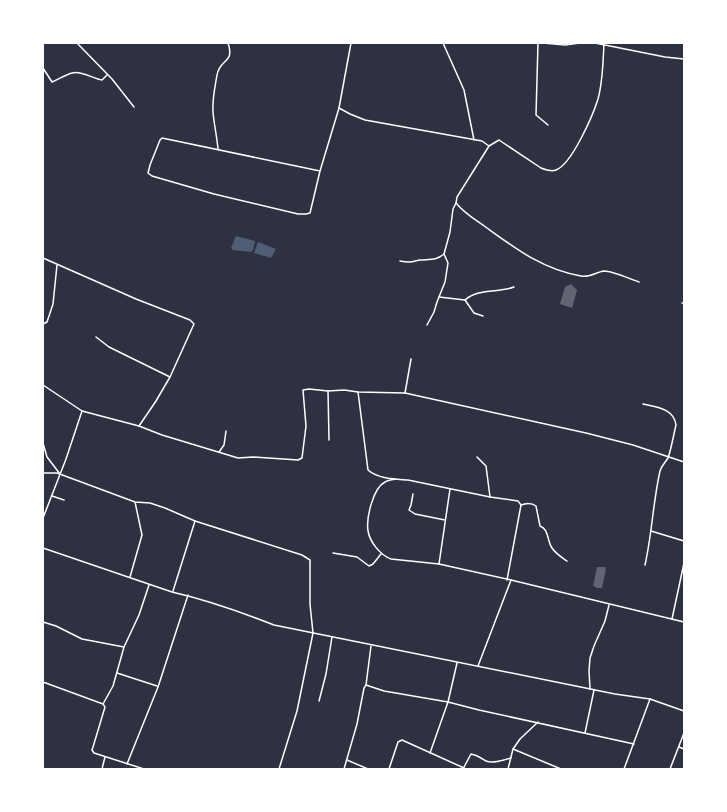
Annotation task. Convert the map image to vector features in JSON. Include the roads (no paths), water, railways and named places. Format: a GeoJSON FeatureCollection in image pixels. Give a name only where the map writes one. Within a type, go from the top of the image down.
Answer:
{"type":"FeatureCollection","features":[{"type":"Feature","properties":{"kind":"street"},"geometry":{"type":"LineString","coordinates":[[77,43],[107,75],[134,108]]}},
{"type":"Feature","properties":{"kind":"street"},"geometry":{"type":"LineString","coordinates":[[218,149],[213,111],[214,96],[218,72],[221,65],[230,57],[231,52],[228,43]]}},
{"type":"Feature","properties":{"kind":"street"},"geometry":{"type":"LineString","coordinates":[[320,171],[162,138],[152,159],[148,173],[152,176],[214,194],[298,214],[306,214],[310,212],[320,171],[339,108],[351,43]]}},
{"type":"Feature","properties":{"kind":"street"},"geometry":{"type":"LineString","coordinates":[[443,43],[464,90],[474,140]]}},
{"type":"Feature","properties":{"kind":"street"},"geometry":{"type":"LineString","coordinates":[[538,43],[536,115],[548,126]]}},
{"type":"Feature","properties":{"kind":"street"},"geometry":{"type":"LineString","coordinates":[[543,43],[565,45],[580,43]]}},
{"type":"Feature","properties":{"kind":"street"},"geometry":{"type":"LineString","coordinates":[[595,43],[665,57],[684,59]]}},
{"type":"Feature","properties":{"kind":"street"},"geometry":{"type":"LineString","coordinates":[[400,261],[410,263],[420,260],[431,260],[439,258],[444,254],[450,232],[453,209],[457,197],[490,146],[495,141],[499,140],[541,168],[548,171],[562,167],[581,140],[598,99],[602,80],[604,44]]}},
{"type":"Feature","properties":{"kind":"street"},"geometry":{"type":"LineString","coordinates":[[43,68],[52,82],[73,72],[102,80],[107,75]]}},
{"type":"Feature","properties":{"kind":"street"},"geometry":{"type":"LineString","coordinates":[[339,108],[365,120],[482,141],[490,146]]}},
{"type":"Feature","properties":{"kind":"street"},"geometry":{"type":"LineString","coordinates":[[456,203],[465,214],[536,262],[556,270],[582,277],[605,271],[639,282]]}},
{"type":"Feature","properties":{"kind":"street"},"geometry":{"type":"LineString","coordinates":[[427,325],[434,312],[445,282],[448,263],[444,254]]}},
{"type":"Feature","properties":{"kind":"street"},"geometry":{"type":"LineString","coordinates":[[43,258],[131,297],[190,320],[194,324],[170,377],[139,426]]}},
{"type":"Feature","properties":{"kind":"street"},"geometry":{"type":"LineString","coordinates":[[43,324],[47,322],[53,304],[57,265]]}},
{"type":"Feature","properties":{"kind":"street"},"geometry":{"type":"LineString","coordinates":[[465,300],[469,296],[514,287]]}},
{"type":"Feature","properties":{"kind":"street"},"geometry":{"type":"LineString","coordinates":[[439,297],[465,300],[474,313],[483,316]]}},
{"type":"Feature","properties":{"kind":"street"},"geometry":{"type":"LineString","coordinates":[[96,337],[109,347],[170,377]]}},
{"type":"Feature","properties":{"kind":"street"},"geometry":{"type":"LineString","coordinates":[[405,393],[411,358]]}},
{"type":"Feature","properties":{"kind":"street"},"geometry":{"type":"LineString","coordinates":[[43,385],[82,411],[139,426],[162,435],[238,458],[302,458],[306,426],[303,390],[309,389],[328,391],[344,390],[358,392],[405,393],[586,433],[633,445],[668,458],[684,462]]}},
{"type":"Feature","properties":{"kind":"street"},"geometry":{"type":"LineString","coordinates":[[328,391],[329,440]]}},
{"type":"Feature","properties":{"kind":"street"},"geometry":{"type":"LineString","coordinates":[[358,392],[368,470],[372,474],[518,501],[521,505]]}},
{"type":"Feature","properties":{"kind":"street"},"geometry":{"type":"LineString","coordinates":[[642,404],[664,408],[672,415],[676,425],[668,458],[662,464],[660,471],[652,512],[652,532],[645,565]]}},
{"type":"Feature","properties":{"kind":"street"},"geometry":{"type":"LineString","coordinates":[[43,518],[82,411]]}},
{"type":"Feature","properties":{"kind":"street"},"geometry":{"type":"LineString","coordinates":[[219,452],[224,445],[226,431]]}},
{"type":"Feature","properties":{"kind":"street"},"geometry":{"type":"LineString","coordinates":[[43,443],[47,457],[60,474]]}},
{"type":"Feature","properties":{"kind":"street"},"geometry":{"type":"LineString","coordinates":[[477,457],[486,466],[490,497]]}},
{"type":"Feature","properties":{"kind":"street"},"geometry":{"type":"LineString","coordinates":[[43,473],[60,474],[135,502],[150,503],[195,521],[302,555],[310,560],[310,604],[313,633],[297,710],[279,769]]}},
{"type":"Feature","properties":{"kind":"street"},"geometry":{"type":"LineString","coordinates":[[395,479],[385,482],[375,493],[368,522],[368,531],[371,540],[383,556],[391,559],[439,564],[684,622]]}},
{"type":"Feature","properties":{"kind":"street"},"geometry":{"type":"LineString","coordinates":[[439,564],[450,489]]}},
{"type":"Feature","properties":{"kind":"street"},"geometry":{"type":"LineString","coordinates":[[413,494],[409,510],[415,514],[446,520]]}},
{"type":"Feature","properties":{"kind":"street"},"geometry":{"type":"LineString","coordinates":[[52,496],[64,500]]}},
{"type":"Feature","properties":{"kind":"street"},"geometry":{"type":"LineString","coordinates":[[130,577],[142,535],[135,502]]}},
{"type":"Feature","properties":{"kind":"street"},"geometry":{"type":"LineString","coordinates":[[521,505],[534,504],[536,506],[540,526],[543,527],[547,533],[551,548],[567,561]]}},
{"type":"Feature","properties":{"kind":"street"},"geometry":{"type":"LineString","coordinates":[[507,580],[521,505]]}},
{"type":"Feature","properties":{"kind":"street"},"geometry":{"type":"LineString","coordinates":[[172,592],[195,521]]}},
{"type":"Feature","properties":{"kind":"street"},"geometry":{"type":"LineString","coordinates":[[652,532],[684,540]]}},
{"type":"Feature","properties":{"kind":"street"},"geometry":{"type":"LineString","coordinates":[[43,548],[172,592],[188,595],[274,625],[594,690],[650,699],[684,711]]}},
{"type":"Feature","properties":{"kind":"street"},"geometry":{"type":"LineString","coordinates":[[333,553],[357,557],[369,566],[373,564],[381,554]]}},
{"type":"Feature","properties":{"kind":"street"},"geometry":{"type":"LineString","coordinates":[[672,619],[684,563]]}},
{"type":"Feature","properties":{"kind":"street"},"geometry":{"type":"LineString","coordinates":[[478,667],[511,580]]}},
{"type":"Feature","properties":{"kind":"street"},"geometry":{"type":"LineString","coordinates":[[144,769],[94,753],[92,750],[105,707],[103,704],[113,686],[124,647],[139,615],[150,584]]}},
{"type":"Feature","properties":{"kind":"street"},"geometry":{"type":"LineString","coordinates":[[127,764],[158,687],[188,595]]}},
{"type":"Feature","properties":{"kind":"street"},"geometry":{"type":"LineString","coordinates":[[590,689],[590,658],[605,621],[609,605]]}},
{"type":"Feature","properties":{"kind":"street"},"geometry":{"type":"LineString","coordinates":[[43,622],[56,626],[82,639],[124,647]]}},
{"type":"Feature","properties":{"kind":"street"},"geometry":{"type":"LineString","coordinates":[[319,701],[326,674],[332,637]]}},
{"type":"Feature","properties":{"kind":"street"},"geometry":{"type":"LineString","coordinates":[[344,769],[366,685],[371,645]]}},
{"type":"Feature","properties":{"kind":"street"},"geometry":{"type":"LineString","coordinates":[[430,753],[448,702],[458,663]]}},
{"type":"Feature","properties":{"kind":"street"},"geometry":{"type":"LineString","coordinates":[[117,673],[158,687]]}},
{"type":"Feature","properties":{"kind":"street"},"geometry":{"type":"LineString","coordinates":[[43,682],[103,704]]}},
{"type":"Feature","properties":{"kind":"street"},"geometry":{"type":"LineString","coordinates":[[366,685],[384,691],[448,702],[634,744]]}},
{"type":"Feature","properties":{"kind":"street"},"geometry":{"type":"LineString","coordinates":[[585,733],[594,690]]}},
{"type":"Feature","properties":{"kind":"street"},"geometry":{"type":"LineString","coordinates":[[624,769],[650,699]]}},
{"type":"Feature","properties":{"kind":"street"},"geometry":{"type":"LineString","coordinates":[[508,769],[513,749],[520,739],[538,722]]}},
{"type":"Feature","properties":{"kind":"street"},"geometry":{"type":"LineString","coordinates":[[670,769],[684,733]]}},
{"type":"Feature","properties":{"kind":"street"},"geometry":{"type":"LineString","coordinates":[[389,769],[398,742],[400,741],[463,768],[471,754],[488,762],[511,758]]}},
{"type":"Feature","properties":{"kind":"street"},"geometry":{"type":"LineString","coordinates":[[679,747],[684,749]]}},
{"type":"Feature","properties":{"kind":"street"},"geometry":{"type":"LineString","coordinates":[[513,749],[561,769]]}},
{"type":"Feature","properties":{"kind":"street"},"geometry":{"type":"LineString","coordinates":[[102,769],[105,757]]}},
{"type":"Feature","properties":{"kind":"street"},"geometry":{"type":"LineString","coordinates":[[347,760],[368,769]]}},
{"type":"Feature","properties":{"kind":"water"},"geometry":{"type":"Polygon","coordinates":[[[236,236],[255,241],[253,250],[251,252],[233,250],[231,248],[236,236]]]}},
{"type":"Feature","properties":{"kind":"water"},"geometry":{"type":"Polygon","coordinates":[[[258,242],[276,249],[271,258],[254,253],[258,242]]]}}]}
